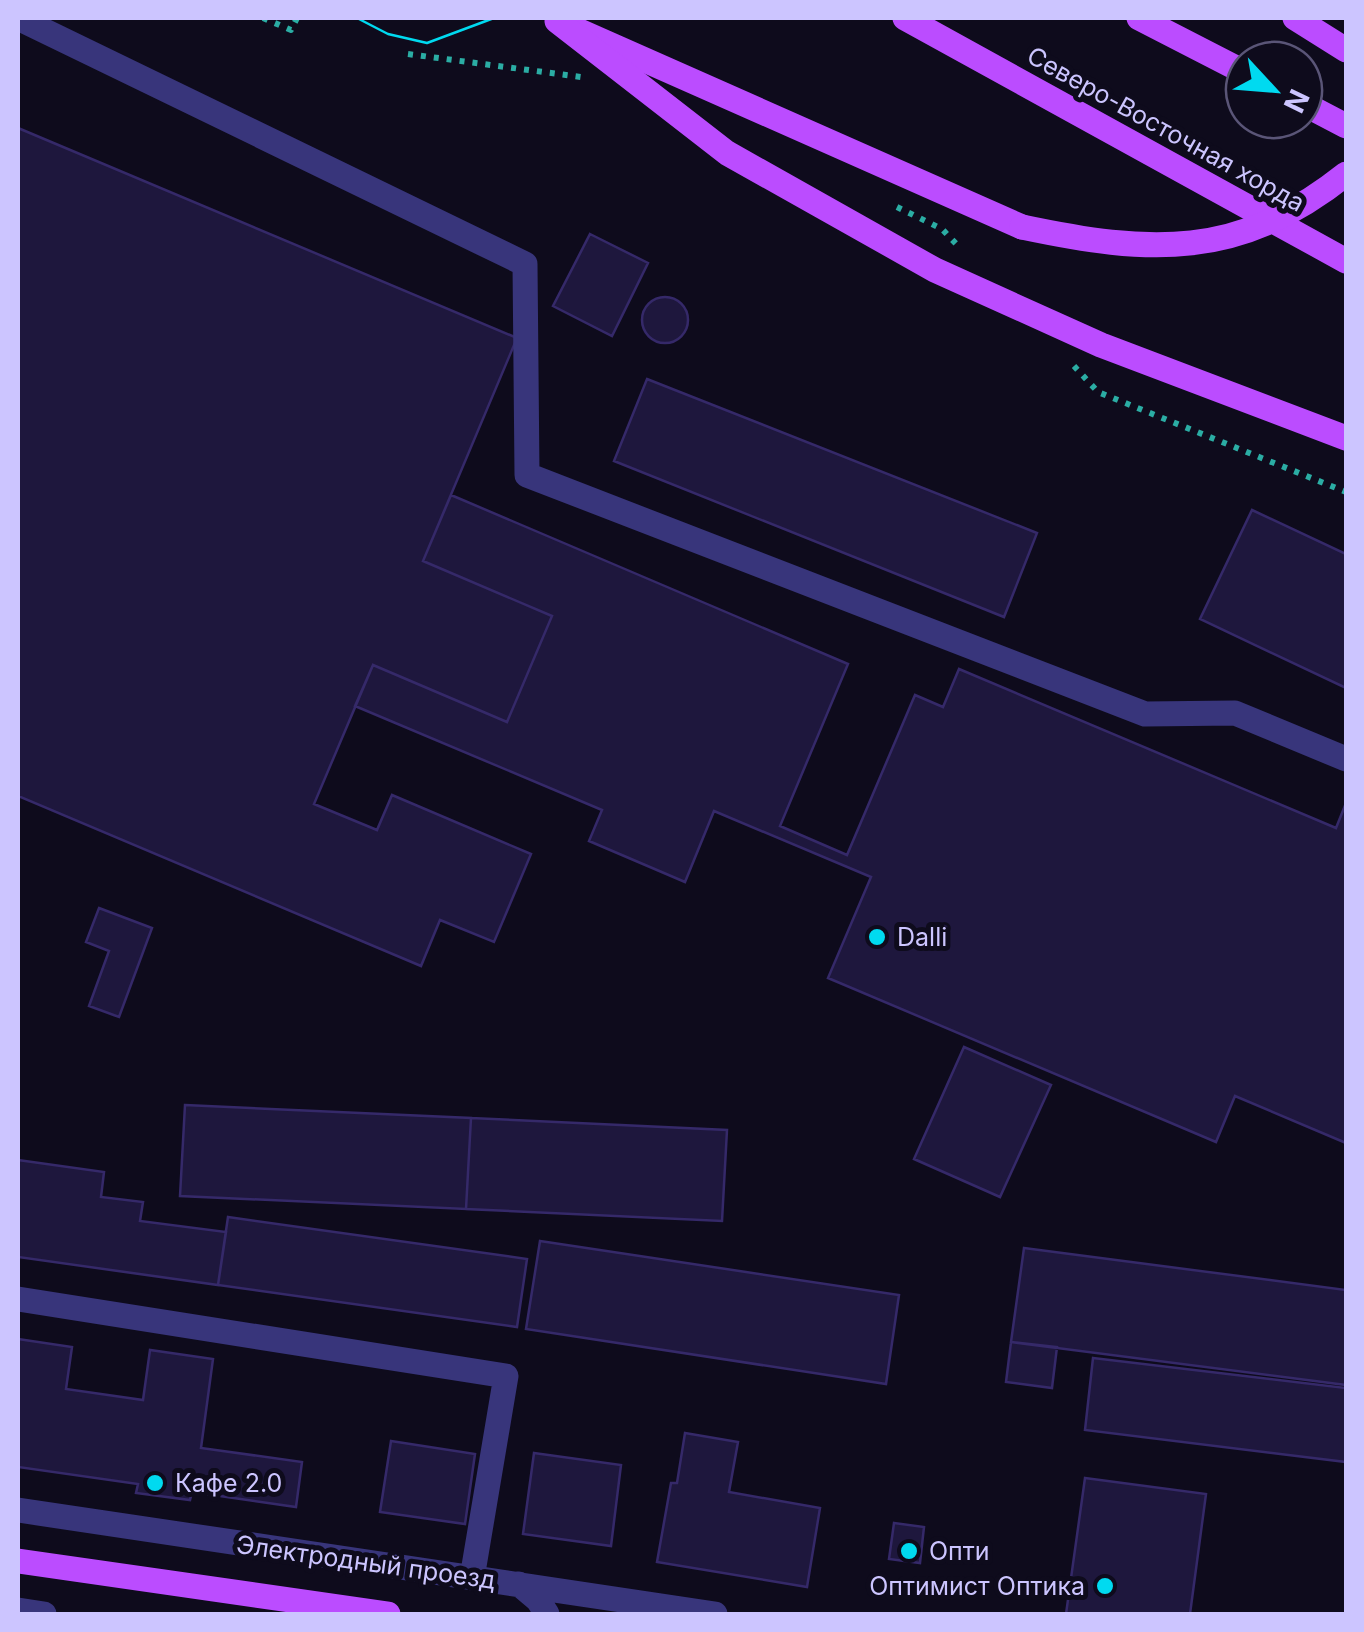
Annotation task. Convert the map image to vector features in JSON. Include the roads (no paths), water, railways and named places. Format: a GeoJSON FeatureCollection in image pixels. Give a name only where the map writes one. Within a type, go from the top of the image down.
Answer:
{"type":"FeatureCollection","features":[{"type":"Feature","properties":{"kind":"main road","name":"Северо-Восточная хорда"},"geometry":{"type":"LineString","coordinates":[[905,18],[1346,261]]}},
{"type":"Feature","properties":{"kind":"main road"},"geometry":{"type":"LineString","coordinates":[[1139,18],[1224,62]]}},
{"type":"Feature","properties":{"kind":"main road"},"geometry":{"type":"LineString","coordinates":[[1295,18],[1346,50]]}},
{"type":"Feature","properties":{"kind":"main road"},"geometry":{"type":"LineString","coordinates":[[554,19],[1022,227],[1102,244],[1172,248],[1246,232],[1314,200],[1346,174]]}},
{"type":"Feature","properties":{"kind":"main road"},"geometry":{"type":"LineString","coordinates":[[554,19],[728,153],[934,270],[1101,345],[1346,438]]}},
{"type":"Feature","properties":{"kind":"main road"},"geometry":{"type":"LineString","coordinates":[[18,1560],[388,1614]]}},
{"type":"Feature","properties":{"kind":"street"},"geometry":{"type":"LineString","coordinates":[[18,18],[525,264],[527,475],[1144,714],[1235,713],[1346,759]]}},
{"type":"Feature","properties":{"kind":"street"},"geometry":{"type":"LineString","coordinates":[[18,1300],[506,1376],[472,1578]]}},
{"type":"Feature","properties":{"kind":"street","name":"Электродный проезд"},"geometry":{"type":"LineString","coordinates":[[18,1510],[715,1614]]}},
{"type":"Feature","properties":{"kind":"street"},"geometry":{"type":"LineString","coordinates":[[519,1584],[547,1614]]}},
{"type":"Feature","properties":{"kind":"street"},"geometry":{"type":"LineString","coordinates":[[18,1610],[44,1614]]}},
{"type":"Feature","properties":{"kind":"tram line"},"geometry":{"type":"LineString","coordinates":[[357,18],[388,34],[427,43],[494,18]]}},
{"type":"Feature","properties":{"kind":"tram line"},"geometry":{"type":"LineString","coordinates":[[405,18],[418,18]]}},
{"type":"Feature","properties":{"kind":"place","name":"Dalli"},"geometry":{"type":"Point","coordinates":[877,937]}},
{"type":"Feature","properties":{"kind":"place","name":"Кафе 2.0"},"geometry":{"type":"Point","coordinates":[155,1483]}},
{"type":"Feature","properties":{"kind":"place","name":"Опти"},"geometry":{"type":"Point","coordinates":[909,1551]}},
{"type":"Feature","properties":{"kind":"place","name":"Оптимист Оптика"},"geometry":{"type":"Point","coordinates":[1105,1586]}}]}
